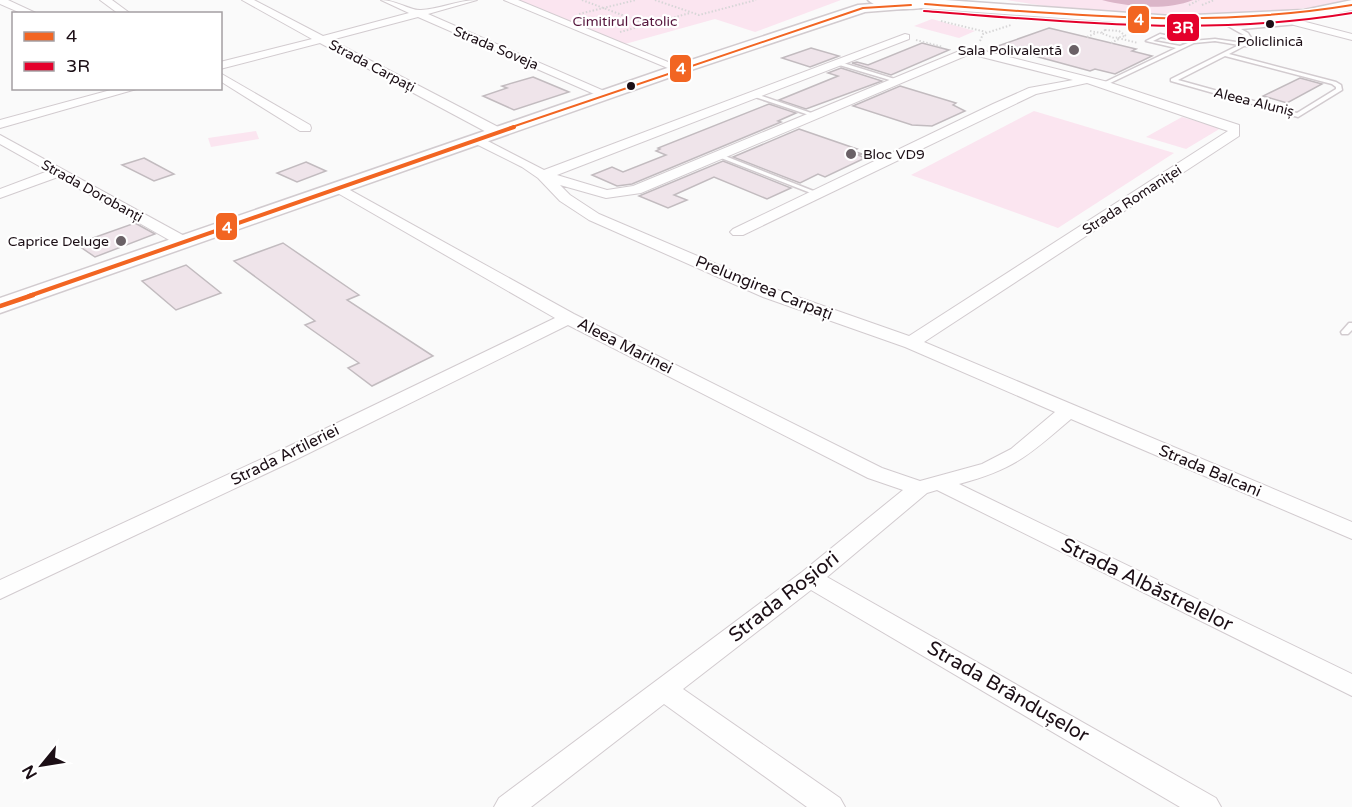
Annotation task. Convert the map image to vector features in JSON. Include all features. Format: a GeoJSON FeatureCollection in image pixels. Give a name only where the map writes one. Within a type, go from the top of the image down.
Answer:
{"type":"FeatureCollection","features":[{"type":"Feature","properties":{"kind":"main road"},"geometry":{"type":"LineString","coordinates":[[679,69],[858,0]]}},
{"type":"Feature","properties":{"kind":"main road"},"geometry":{"type":"LineString","coordinates":[[875,0],[1143,21],[1291,20],[1352,4]]}},
{"type":"Feature","properties":{"kind":"main road"},"geometry":{"type":"LineString","coordinates":[[987,0],[1039,12]]}},
{"type":"Feature","properties":{"kind":"main road"},"geometry":{"type":"LineString","coordinates":[[0,306],[605,94],[863,8],[925,3]]}},
{"type":"Feature","properties":{"kind":"street"},"geometry":{"type":"LineString","coordinates":[[0,0],[28,12]]}},
{"type":"Feature","properties":{"kind":"street"},"geometry":{"type":"LineString","coordinates":[[105,0],[123,12]]}},
{"type":"Feature","properties":{"kind":"street","name":"Strada Carpați"},"geometry":{"type":"LineString","coordinates":[[247,0],[497,132]]}},
{"type":"Feature","properties":{"kind":"street","name":"Strada Soveja"},"geometry":{"type":"LineString","coordinates":[[387,0],[605,94]]}},
{"type":"Feature","properties":{"kind":"street"},"geometry":{"type":"LineString","coordinates":[[222,65],[472,0]]}},
{"type":"Feature","properties":{"kind":"street"},"geometry":{"type":"LineString","coordinates":[[509,0],[679,69]]}},
{"type":"Feature","properties":{"kind":"street"},"geometry":{"type":"LineString","coordinates":[[1291,20],[1352,37]]}},
{"type":"Feature","properties":{"kind":"street"},"geometry":{"type":"LineString","coordinates":[[543,175],[905,37]]}},
{"type":"Feature","properties":{"kind":"street"},"geometry":{"type":"LineString","coordinates":[[543,175],[591,192],[620,194],[636,190],[961,52],[976,50],[1104,84]]}},
{"type":"Feature","properties":{"kind":"street"},"geometry":{"type":"LineString","coordinates":[[222,77],[305,128]]}},
{"type":"Feature","properties":{"kind":"street"},"geometry":{"type":"LineString","coordinates":[[738,232],[1033,91],[1089,80]]}},
{"type":"Feature","properties":{"kind":"street","name":"Strada Romaniței"},"geometry":{"type":"LineString","coordinates":[[911,343],[1234,133],[1234,128],[1206,117],[1104,84]]}},
{"type":"Feature","properties":{"kind":"street"},"geometry":{"type":"LineString","coordinates":[[0,124],[127,90]]}},
{"type":"Feature","properties":{"kind":"street","name":"Strada Dorobanți"},"geometry":{"type":"LineString","coordinates":[[0,139],[184,242]]}},
{"type":"Feature","properties":{"kind":"street","name":"Prelungirea Carpați"},"geometry":{"type":"LineString","coordinates":[[475,140],[527,164],[543,175],[565,198],[594,217],[769,293],[911,343],[1069,410]]}},
{"type":"Feature","properties":{"kind":"street"},"geometry":{"type":"LineString","coordinates":[[0,194],[59,172]]}},
{"type":"Feature","properties":{"kind":"street","name":"Aleea Marinei"},"geometry":{"type":"LineString","coordinates":[[339,188],[568,318],[875,473],[931,486]]}},
{"type":"Feature","properties":{"kind":"street","name":"Strada Artileriei"},"geometry":{"type":"LineString","coordinates":[[0,590],[568,318]]}},
{"type":"Feature","properties":{"kind":"street","name":"Strada Roșiori"},"geometry":{"type":"LineString","coordinates":[[509,807],[931,486],[989,469],[1018,454],[1069,410]]}},
{"type":"Feature","properties":{"kind":"street","name":"Strada Balcani"},"geometry":{"type":"LineString","coordinates":[[1069,410],[1352,531]]}},
{"type":"Feature","properties":{"kind":"street","name":"Strada Albăstrelelor"},"geometry":{"type":"LineString","coordinates":[[931,486],[1352,686]]}},
{"type":"Feature","properties":{"kind":"street","name":"Strada Brândușelor"},"geometry":{"type":"LineString","coordinates":[[810,578],[1206,807]]}},
{"type":"Feature","properties":{"kind":"street"},"geometry":{"type":"LineString","coordinates":[[664,690],[830,807]]}},
{"type":"Feature","properties":{"kind":"lane"},"geometry":{"type":"LineString","coordinates":[[1181,48],[1148,41],[1160,35],[1193,42],[1215,40],[1246,45],[1251,41],[1236,28],[1221,20]]}},
{"type":"Feature","properties":{"kind":"lane"},"geometry":{"type":"LineString","coordinates":[[1236,28],[1291,20]]}},
{"type":"Feature","properties":{"kind":"lane"},"geometry":{"type":"LineString","coordinates":[[1104,84],[1193,42]]}},
{"type":"Feature","properties":{"kind":"lane","name":"Aleea Aluniș"},"geometry":{"type":"LineString","coordinates":[[1226,55],[1334,83],[1339,86],[1339,90],[1298,115],[1173,80],[1246,45]]}},
{"type":"Feature","properties":{"kind":"lane"},"geometry":{"type":"LineString","coordinates":[[838,63],[896,80]]}},
{"type":"Feature","properties":{"kind":"lane"},"geometry":{"type":"LineString","coordinates":[[754,95],[814,115]]}},
{"type":"Feature","properties":{"kind":"lane"},"geometry":{"type":"LineString","coordinates":[[718,155],[818,194]]}},
{"type":"Feature","properties":{"kind":"path"},"geometry":{"type":"LineString","coordinates":[[582,0],[647,25]]}},
{"type":"Feature","properties":{"kind":"path"},"geometry":{"type":"LineString","coordinates":[[574,16],[636,0]]}},
{"type":"Feature","properties":{"kind":"path"},"geometry":{"type":"LineString","coordinates":[[654,0],[699,15],[756,0]]}},
{"type":"Feature","properties":{"kind":"path"},"geometry":{"type":"LineString","coordinates":[[617,33],[690,13]]}},
{"type":"Feature","properties":{"kind":"path"},"geometry":{"type":"LineString","coordinates":[[976,50],[983,34],[1017,24]]}},
{"type":"Feature","properties":{"kind":"path"},"geometry":{"type":"LineString","coordinates":[[1085,30],[1099,33],[1114,38],[1126,35],[1111,30],[1099,33],[1087,37]]}},
{"type":"Feature","properties":{"kind":"path"},"geometry":{"type":"LineString","coordinates":[[905,37],[961,52]]}},
{"type":"Feature","properties":{"kind":"path"},"geometry":{"type":"LineString","coordinates":[[1111,43],[1120,39]]}},
{"type":"Feature","properties":{"kind":"green space","name":"Cimitirul Catolic"},"geometry":{"type":"Polygon","coordinates":[[[515,0],[841,0],[755,32],[715,19],[625,44],[515,0]]]}},
{"type":"Feature","properties":{"kind":"green space"},"geometry":{"type":"Polygon","coordinates":[[[1007,0],[1344,0],[1290,10],[1163,15],[1101,12],[1007,0]]]}},
{"type":"Feature","properties":{"kind":"green space"},"geometry":{"type":"Polygon","coordinates":[[[932,19],[975,31],[959,38],[914,26],[932,19]]]}},
{"type":"Feature","properties":{"kind":"green space"},"geometry":{"type":"Polygon","coordinates":[[[1034,111],[1174,153],[1058,228],[911,175],[1034,111]]]}},
{"type":"Feature","properties":{"kind":"green space"},"geometry":{"type":"Polygon","coordinates":[[[1182,117],[1221,128],[1186,149],[1146,137],[1182,117]]]}},
{"type":"Feature","properties":{"kind":"green space"},"geometry":{"type":"Polygon","coordinates":[[[256,131],[259,139],[211,147],[208,138],[256,131]]]}},
{"type":"Feature","properties":{"kind":"shaded area"},"geometry":{"type":"Polygon","coordinates":[[[1102,0],[1193,0],[1171,6],[1148,7],[1102,0]]]}},
{"type":"Feature","properties":{"kind":"building","name":"Sala Polivalentă"},"geometry":{"type":"Polygon","coordinates":[[[1049,28],[1136,49],[1132,51],[1152,56],[1115,74],[1095,69],[1090,71],[998,46],[1049,28]]]}},
{"type":"Feature","properties":{"kind":"building"},"geometry":{"type":"Polygon","coordinates":[[[922,43],[949,50],[891,75],[852,63],[868,65],[922,43]]]}},
{"type":"Feature","properties":{"kind":"building"},"geometry":{"type":"Polygon","coordinates":[[[811,48],[839,56],[810,67],[782,58],[811,48]]]}},
{"type":"Feature","properties":{"kind":"building"},"geometry":{"type":"Polygon","coordinates":[[[841,68],[882,81],[806,109],[779,100],[838,76],[828,73],[841,68]]]}},
{"type":"Feature","properties":{"kind":"building"},"geometry":{"type":"Polygon","coordinates":[[[533,77],[569,92],[514,110],[483,96],[507,88],[502,86],[533,77]]]}},
{"type":"Feature","properties":{"kind":"building"},"geometry":{"type":"Polygon","coordinates":[[[1300,78],[1322,84],[1287,103],[1263,96],[1300,78]]]}},
{"type":"Feature","properties":{"kind":"building"},"geometry":{"type":"Polygon","coordinates":[[[900,86],[956,103],[953,105],[965,111],[932,126],[912,125],[853,106],[900,86]]]}},
{"type":"Feature","properties":{"kind":"building"},"geometry":{"type":"Polygon","coordinates":[[[769,104],[796,113],[778,121],[781,122],[632,184],[617,186],[592,175],[612,167],[623,172],[666,155],[656,151],[660,149],[658,148],[769,104]]]}},
{"type":"Feature","properties":{"kind":"building"},"geometry":{"type":"Polygon","coordinates":[[[799,129],[857,149],[853,151],[862,154],[858,155],[865,158],[825,177],[818,174],[800,183],[733,157],[799,129]]]}},
{"type":"Feature","properties":{"kind":"building"},"geometry":{"type":"Polygon","coordinates":[[[144,158],[174,174],[154,181],[122,165],[144,158]]]}},
{"type":"Feature","properties":{"kind":"building"},"geometry":{"type":"Polygon","coordinates":[[[723,161],[791,188],[767,199],[714,177],[674,195],[687,200],[668,208],[639,196],[723,161]]]}},
{"type":"Feature","properties":{"kind":"building"},"geometry":{"type":"Polygon","coordinates":[[[306,162],[326,171],[297,182],[277,173],[306,162]]]}},
{"type":"Feature","properties":{"kind":"building"},"geometry":{"type":"Polygon","coordinates":[[[135,223],[155,234],[95,257],[76,244],[135,223]]]}},
{"type":"Feature","properties":{"kind":"building"},"geometry":{"type":"Polygon","coordinates":[[[283,243],[359,295],[347,300],[433,356],[372,386],[348,368],[359,363],[305,325],[315,321],[234,261],[283,243]]]}},
{"type":"Feature","properties":{"kind":"building"},"geometry":{"type":"Polygon","coordinates":[[[186,265],[221,293],[176,310],[142,281],[186,265]]]}},
{"type":"Feature","properties":{"kind":"transit line","name":"4"},"geometry":{"type":"LineString","coordinates":[[925,4],[1085,16],[1193,20],[1299,14],[1352,5]]}},
{"type":"Feature","properties":{"kind":"transit line","name":"4"},"geometry":{"type":"LineString","coordinates":[[0,306],[679,69],[863,8],[911,5]]}},
{"type":"Feature","properties":{"kind":"transit line","name":"3R"},"geometry":{"type":"LineString","coordinates":[[924,11],[1085,24],[1192,28],[1299,22],[1352,13]]}},
{"type":"Feature","properties":{"kind":"place","name":"Policlinică"},"geometry":{"type":"Point","coordinates":[1270,24]}},
{"type":"Feature","properties":{"kind":"place","name":"Sala Polivalentă"},"geometry":{"type":"Point","coordinates":[1074,50]}},
{"type":"Feature","properties":{"kind":"place","name":"Bloc VD9"},"geometry":{"type":"Point","coordinates":[851,154]}},
{"type":"Feature","properties":{"kind":"place","name":"Caprice Deluge"},"geometry":{"type":"Point","coordinates":[121,241]}}]}
